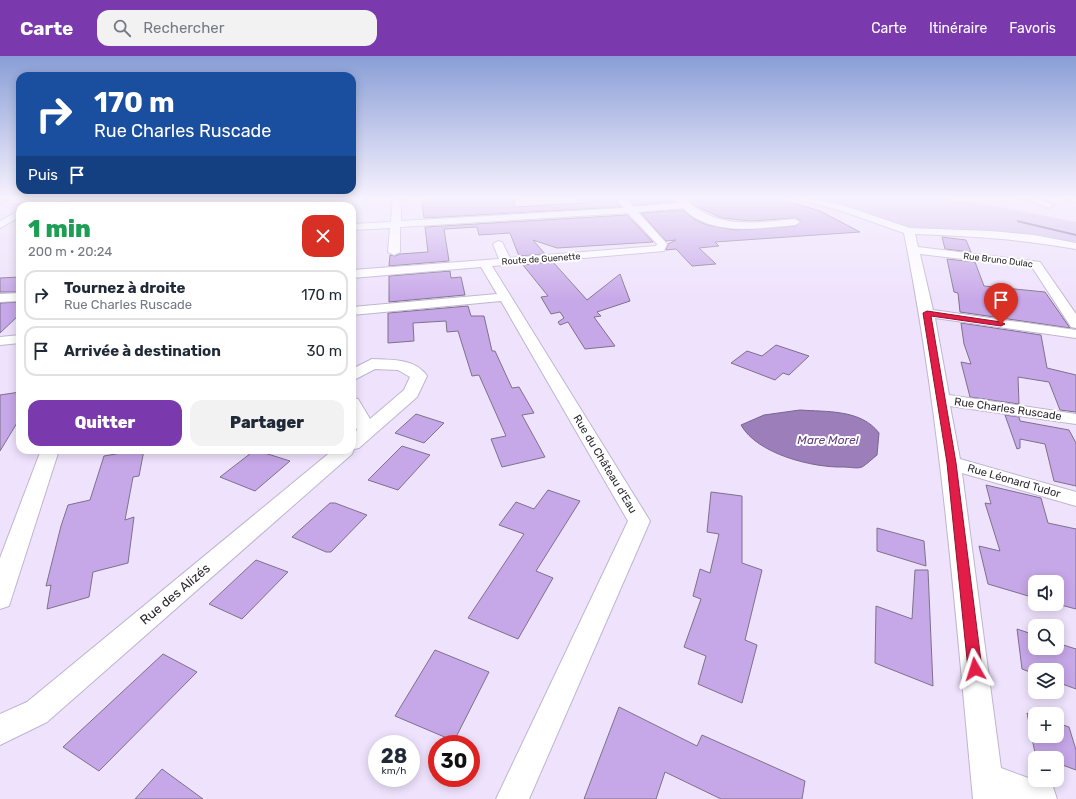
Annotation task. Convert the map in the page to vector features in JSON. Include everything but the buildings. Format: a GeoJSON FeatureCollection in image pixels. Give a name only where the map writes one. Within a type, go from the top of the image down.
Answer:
{"type":"FeatureCollection","features":[{"type":"Feature","properties":{"kind":"street"},"geometry":{"type":"LineString","coordinates":[[394,252],[395,232]]}},
{"type":"Feature","properties":{"kind":"street","name":"Route de Guenette"},"geometry":{"type":"LineString","coordinates":[[356,274],[660,249],[662,244],[651,232]]}},
{"type":"Feature","properties":{"kind":"street"},"geometry":{"type":"LineString","coordinates":[[891,232],[911,241],[991,234],[1034,238],[1076,246]]}},
{"type":"Feature","properties":{"kind":"street"},"geometry":{"type":"LineString","coordinates":[[911,241],[927,313],[940,399],[952,463],[988,789],[1041,799]]}},
{"type":"Feature","properties":{"kind":"street","name":"Rue Bruno Dulac"},"geometry":{"type":"LineString","coordinates":[[911,241],[1036,264],[1076,324]]}},
{"type":"Feature","properties":{"kind":"street"},"geometry":{"type":"LineString","coordinates":[[498,244],[506,262]]}},
{"type":"Feature","properties":{"kind":"street"},"geometry":{"type":"LineString","coordinates":[[356,311],[505,297],[485,264]]}},
{"type":"Feature","properties":{"kind":"street"},"geometry":{"type":"LineString","coordinates":[[0,298],[16,297]]}},
{"type":"Feature","properties":{"kind":"street","name":"Rue du Château d'Eau"},"geometry":{"type":"LineString","coordinates":[[505,297],[639,521],[512,799]]}},
{"type":"Feature","properties":{"kind":"street"},"geometry":{"type":"LineString","coordinates":[[927,313],[1076,334]]}},
{"type":"Feature","properties":{"kind":"street"},"geometry":{"type":"LineString","coordinates":[[0,340],[16,339]]}},
{"type":"Feature","properties":{"kind":"street"},"geometry":{"type":"LineString","coordinates":[[356,374],[372,364],[402,365],[419,376],[411,393],[356,441]]}},
{"type":"Feature","properties":{"kind":"street","name":"Rue Charles Ruscade"},"geometry":{"type":"LineString","coordinates":[[940,399],[1076,418]]}},
{"type":"Feature","properties":{"kind":"street"},"geometry":{"type":"LineString","coordinates":[[356,410],[367,431]]}},
{"type":"Feature","properties":{"kind":"street"},"geometry":{"type":"LineString","coordinates":[[0,600],[7,571],[49,454]]}},
{"type":"Feature","properties":{"kind":"street","name":"Rue des Alizés"},"geometry":{"type":"LineString","coordinates":[[0,730],[37,712],[340,454]]}},
{"type":"Feature","properties":{"kind":"street","name":"Rue Léonard Tudor"},"geometry":{"type":"LineString","coordinates":[[952,463],[1076,499]]}},
{"type":"Feature","properties":{"kind":"shaded area"},"geometry":{"type":"Polygon","coordinates":[[[978,232],[1076,232],[1076,244],[1047,236],[978,232]]]}},
{"type":"Feature","properties":{"kind":"water","name":"Mare Morel"},"geometry":{"type":"Polygon","coordinates":[[[800,410],[842,413],[863,420],[872,425],[879,433],[877,455],[864,466],[858,468],[831,467],[802,462],[772,451],[759,444],[741,425],[764,415],[800,410]]]}},
{"type":"Feature","properties":{"kind":"waterway"},"geometry":{"type":"LineString","coordinates":[[1062,232],[1076,235]]}},
{"type":"Feature","properties":{"kind":"route"},"geometry":{"type":"LineString","coordinates":[[975,669],[952,463],[940,399],[927,313],[1001,324]]}}]}
